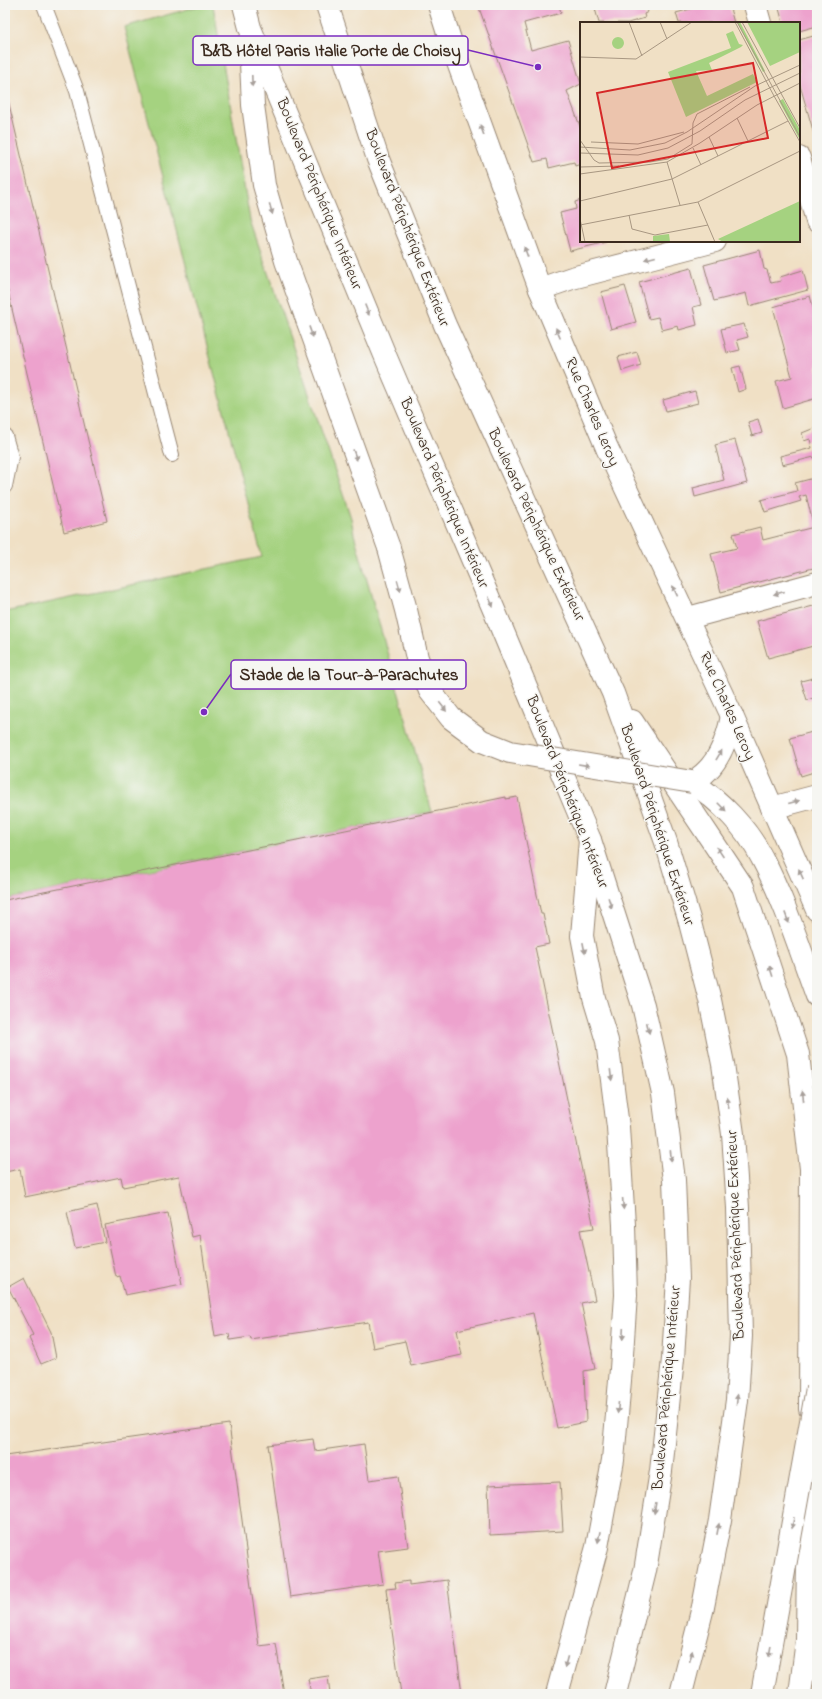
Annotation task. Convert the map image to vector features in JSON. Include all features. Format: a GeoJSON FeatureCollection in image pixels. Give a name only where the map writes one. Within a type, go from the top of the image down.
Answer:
{"type":"FeatureCollection","features":[{"type":"Feature","properties":{"kind":"main road","name":"Boulevard Périphérique Intérieur"},"geometry":{"type":"LineString","coordinates":[[244,5],[250,28],[387,360],[590,840],[643,1005],[663,1093],[674,1180],[678,1278],[673,1359],[661,1471],[645,1571],[616,1694]]}},
{"type":"Feature","properties":{"kind":"main road","name":"Boulevard Périphérique Extérieur"},"geometry":{"type":"LineString","coordinates":[[327,5],[378,160],[445,325],[613,693],[666,842],[689,919],[710,1000],[723,1064],[733,1134],[740,1275],[741,1336],[737,1400],[720,1520],[703,1607],[681,1694]]}},
{"type":"Feature","properties":{"kind":"main road","name":"Rue Charles Leroy"},"geometry":{"type":"LineString","coordinates":[[439,5],[452,46],[540,288],[607,448],[688,618],[817,910]]}},
{"type":"Feature","properties":{"kind":"main road"},"geometry":{"type":"LineString","coordinates":[[755,5],[760,22]]}},
{"type":"Feature","properties":{"kind":"main road"},"geometry":{"type":"LineString","coordinates":[[250,28],[253,106],[264,185],[286,261],[388,548],[406,610],[417,658],[430,691],[451,718],[482,741],[510,752],[692,782],[707,792],[745,831],[762,857],[817,996]]}},
{"type":"Feature","properties":{"kind":"main road"},"geometry":{"type":"LineString","coordinates":[[800,163],[811,219]]}},
{"type":"Feature","properties":{"kind":"main road"},"geometry":{"type":"LineString","coordinates":[[540,288],[572,278],[711,242]]}},
{"type":"Feature","properties":{"kind":"main road"},"geometry":{"type":"LineString","coordinates":[[688,618],[817,583]]}},
{"type":"Feature","properties":{"kind":"main road"},"geometry":{"type":"LineString","coordinates":[[613,693],[743,887],[798,1054],[811,1169],[812,1240],[807,1640],[800,1694]]}},
{"type":"Feature","properties":{"kind":"main road"},"geometry":{"type":"LineString","coordinates":[[692,782],[702,777],[722,749],[729,734],[732,716]]}},
{"type":"Feature","properties":{"kind":"main road"},"geometry":{"type":"LineString","coordinates":[[772,808],[817,796]]}},
{"type":"Feature","properties":{"kind":"main road"},"geometry":{"type":"LineString","coordinates":[[557,1694],[597,1547],[613,1460],[626,1295],[624,1225],[618,1127],[607,1041],[594,998],[582,936],[590,840]]}},
{"type":"Feature","properties":{"kind":"main road"},"geometry":{"type":"LineString","coordinates":[[762,1694],[817,1388]]}},
{"type":"Feature","properties":{"kind":"lane"},"geometry":{"type":"LineString","coordinates":[[44,5],[77,91],[172,455]]}},
{"type":"Feature","properties":{"kind":"lane"},"geometry":{"type":"LineString","coordinates":[[5,436],[11,458],[5,486]]}},
{"type":"Feature","properties":{"kind":"green space"},"geometry":{"type":"Polygon","coordinates":[[[202,5],[213,5],[250,220],[351,518],[354,534],[432,812],[5,900],[5,612],[262,557],[124,27],[202,5]]]}},
{"type":"Feature","properties":{"kind":"building"},"geometry":{"type":"Polygon","coordinates":[[[478,5],[559,5],[561,13],[524,23],[531,50],[568,40],[580,81],[580,84],[567,91],[580,126],[580,164],[575,166],[574,162],[549,168],[547,159],[534,162],[478,5]]]}},
{"type":"Feature","properties":{"kind":"building"},"geometry":{"type":"Polygon","coordinates":[[[594,5],[645,5],[648,12],[644,14],[645,18],[631,22],[599,22],[594,5]]]}},
{"type":"Feature","properties":{"kind":"building"},"geometry":{"type":"Polygon","coordinates":[[[705,5],[729,5],[734,22],[679,22],[676,13],[705,5]]]}},
{"type":"Feature","properties":{"kind":"building"},"geometry":{"type":"Polygon","coordinates":[[[778,5],[817,5],[817,26],[800,31],[800,22],[783,22],[778,5]]]}},
{"type":"Feature","properties":{"kind":"building"},"geometry":{"type":"Polygon","coordinates":[[[817,35],[817,144],[800,85],[800,40],[817,35]]]}},
{"type":"Feature","properties":{"kind":"building"},"geometry":{"type":"Polygon","coordinates":[[[5,87],[107,521],[64,532],[5,279],[5,87]]]}},
{"type":"Feature","properties":{"kind":"building"},"geometry":{"type":"Polygon","coordinates":[[[580,200],[580,242],[606,242],[570,251],[560,213],[576,209],[575,202],[580,200]]]}},
{"type":"Feature","properties":{"kind":"building"},"geometry":{"type":"Polygon","coordinates":[[[760,250],[764,269],[767,270],[771,283],[781,281],[780,277],[803,270],[808,290],[749,306],[746,293],[714,301],[704,265],[760,250]]]}},
{"type":"Feature","properties":{"kind":"building"},"geometry":{"type":"Polygon","coordinates":[[[691,268],[701,305],[693,307],[697,325],[679,330],[678,326],[662,330],[658,317],[649,319],[639,282],[691,268]]]}},
{"type":"Feature","properties":{"kind":"building"},"geometry":{"type":"Polygon","coordinates":[[[625,286],[636,322],[611,329],[601,292],[625,286]]]}},
{"type":"Feature","properties":{"kind":"building"},"geometry":{"type":"Polygon","coordinates":[[[810,296],[817,321],[817,398],[783,408],[776,381],[792,377],[773,307],[810,296]]]}},
{"type":"Feature","properties":{"kind":"building"},"geometry":{"type":"Polygon","coordinates":[[[744,324],[748,337],[737,340],[740,350],[727,353],[721,329],[744,324]]]}},
{"type":"Feature","properties":{"kind":"building"},"geometry":{"type":"Polygon","coordinates":[[[637,352],[641,365],[622,371],[618,357],[637,352]]]}},
{"type":"Feature","properties":{"kind":"building"},"geometry":{"type":"Polygon","coordinates":[[[740,366],[746,389],[738,392],[732,368],[740,366]]]}},
{"type":"Feature","properties":{"kind":"building"},"geometry":{"type":"Polygon","coordinates":[[[695,391],[698,403],[666,411],[663,400],[695,391]]]}},
{"type":"Feature","properties":{"kind":"building"},"geometry":{"type":"Polygon","coordinates":[[[758,419],[762,433],[752,436],[748,422],[758,419]]]}},
{"type":"Feature","properties":{"kind":"building"},"geometry":{"type":"Polygon","coordinates":[[[817,427],[817,465],[814,457],[782,465],[780,456],[812,448],[810,439],[804,441],[802,433],[817,427]]]}},
{"type":"Feature","properties":{"kind":"building"},"geometry":{"type":"Polygon","coordinates":[[[735,440],[747,483],[695,497],[693,488],[724,480],[715,445],[735,440]]]}},
{"type":"Feature","properties":{"kind":"building"},"geometry":{"type":"Polygon","coordinates":[[[814,478],[817,488],[817,567],[721,592],[711,554],[737,548],[733,534],[760,527],[763,540],[814,527],[806,495],[799,497],[801,501],[765,512],[761,500],[797,491],[795,483],[814,478]]]}},
{"type":"Feature","properties":{"kind":"building"},"geometry":{"type":"Polygon","coordinates":[[[817,605],[817,645],[768,658],[757,621],[817,605]]]}},
{"type":"Feature","properties":{"kind":"building"},"geometry":{"type":"Polygon","coordinates":[[[817,677],[817,697],[807,700],[801,681],[817,677]]]}},
{"type":"Feature","properties":{"kind":"building"},"geometry":{"type":"Polygon","coordinates":[[[817,724],[817,771],[801,776],[790,738],[816,731],[814,725],[817,724]]]}},
{"type":"Feature","properties":{"kind":"building"},"geometry":{"type":"Polygon","coordinates":[[[506,797],[506,799],[517,797],[541,914],[543,914],[549,944],[535,947],[594,1228],[580,1230],[595,1300],[581,1303],[595,1369],[584,1371],[586,1422],[557,1428],[533,1313],[457,1330],[462,1355],[411,1366],[405,1341],[373,1348],[368,1322],[251,1340],[250,1337],[230,1340],[229,1334],[215,1337],[200,1235],[192,1237],[179,1176],[123,1187],[121,1177],[25,1197],[20,1169],[5,1172],[5,900],[506,797]]]}},
{"type":"Feature","properties":{"kind":"building"},"geometry":{"type":"Polygon","coordinates":[[[97,1205],[105,1242],[75,1248],[67,1212],[97,1205]]]}},
{"type":"Feature","properties":{"kind":"building"},"geometry":{"type":"Polygon","coordinates":[[[168,1213],[182,1284],[125,1295],[120,1276],[116,1277],[105,1225],[168,1213]]]}},
{"type":"Feature","properties":{"kind":"building"},"geometry":{"type":"Polygon","coordinates":[[[24,1278],[51,1332],[56,1358],[41,1364],[29,1338],[33,1335],[8,1287],[24,1278]]]}},
{"type":"Feature","properties":{"kind":"building"},"geometry":{"type":"Polygon","coordinates":[[[229,1424],[259,1646],[276,1644],[284,1694],[5,1694],[5,1456],[229,1424]]]}},
{"type":"Feature","properties":{"kind":"building"},"geometry":{"type":"Polygon","coordinates":[[[313,1439],[315,1451],[364,1444],[369,1480],[398,1476],[408,1547],[378,1551],[383,1584],[290,1597],[268,1445],[313,1439]]]}},
{"type":"Feature","properties":{"kind":"building"},"geometry":{"type":"Polygon","coordinates":[[[560,1482],[563,1531],[490,1535],[488,1485],[560,1482]]]}},
{"type":"Feature","properties":{"kind":"building"},"geometry":{"type":"Polygon","coordinates":[[[447,1580],[462,1694],[401,1694],[386,1589],[396,1588],[395,1583],[409,1581],[409,1585],[447,1580]]]}},
{"type":"Feature","properties":{"kind":"building"},"geometry":{"type":"Polygon","coordinates":[[[328,1676],[330,1694],[311,1694],[308,1679],[328,1676]]]}},
{"type":"Feature","properties":{"kind":"place","name":"B&B Hôtel Paris Italie Porte de Choisy"},"geometry":{"type":"Point","coordinates":[538,67]}},
{"type":"Feature","properties":{"kind":"place","name":"Stade de la Tour-à-Parachutes"},"geometry":{"type":"Point","coordinates":[204,712]}}]}
